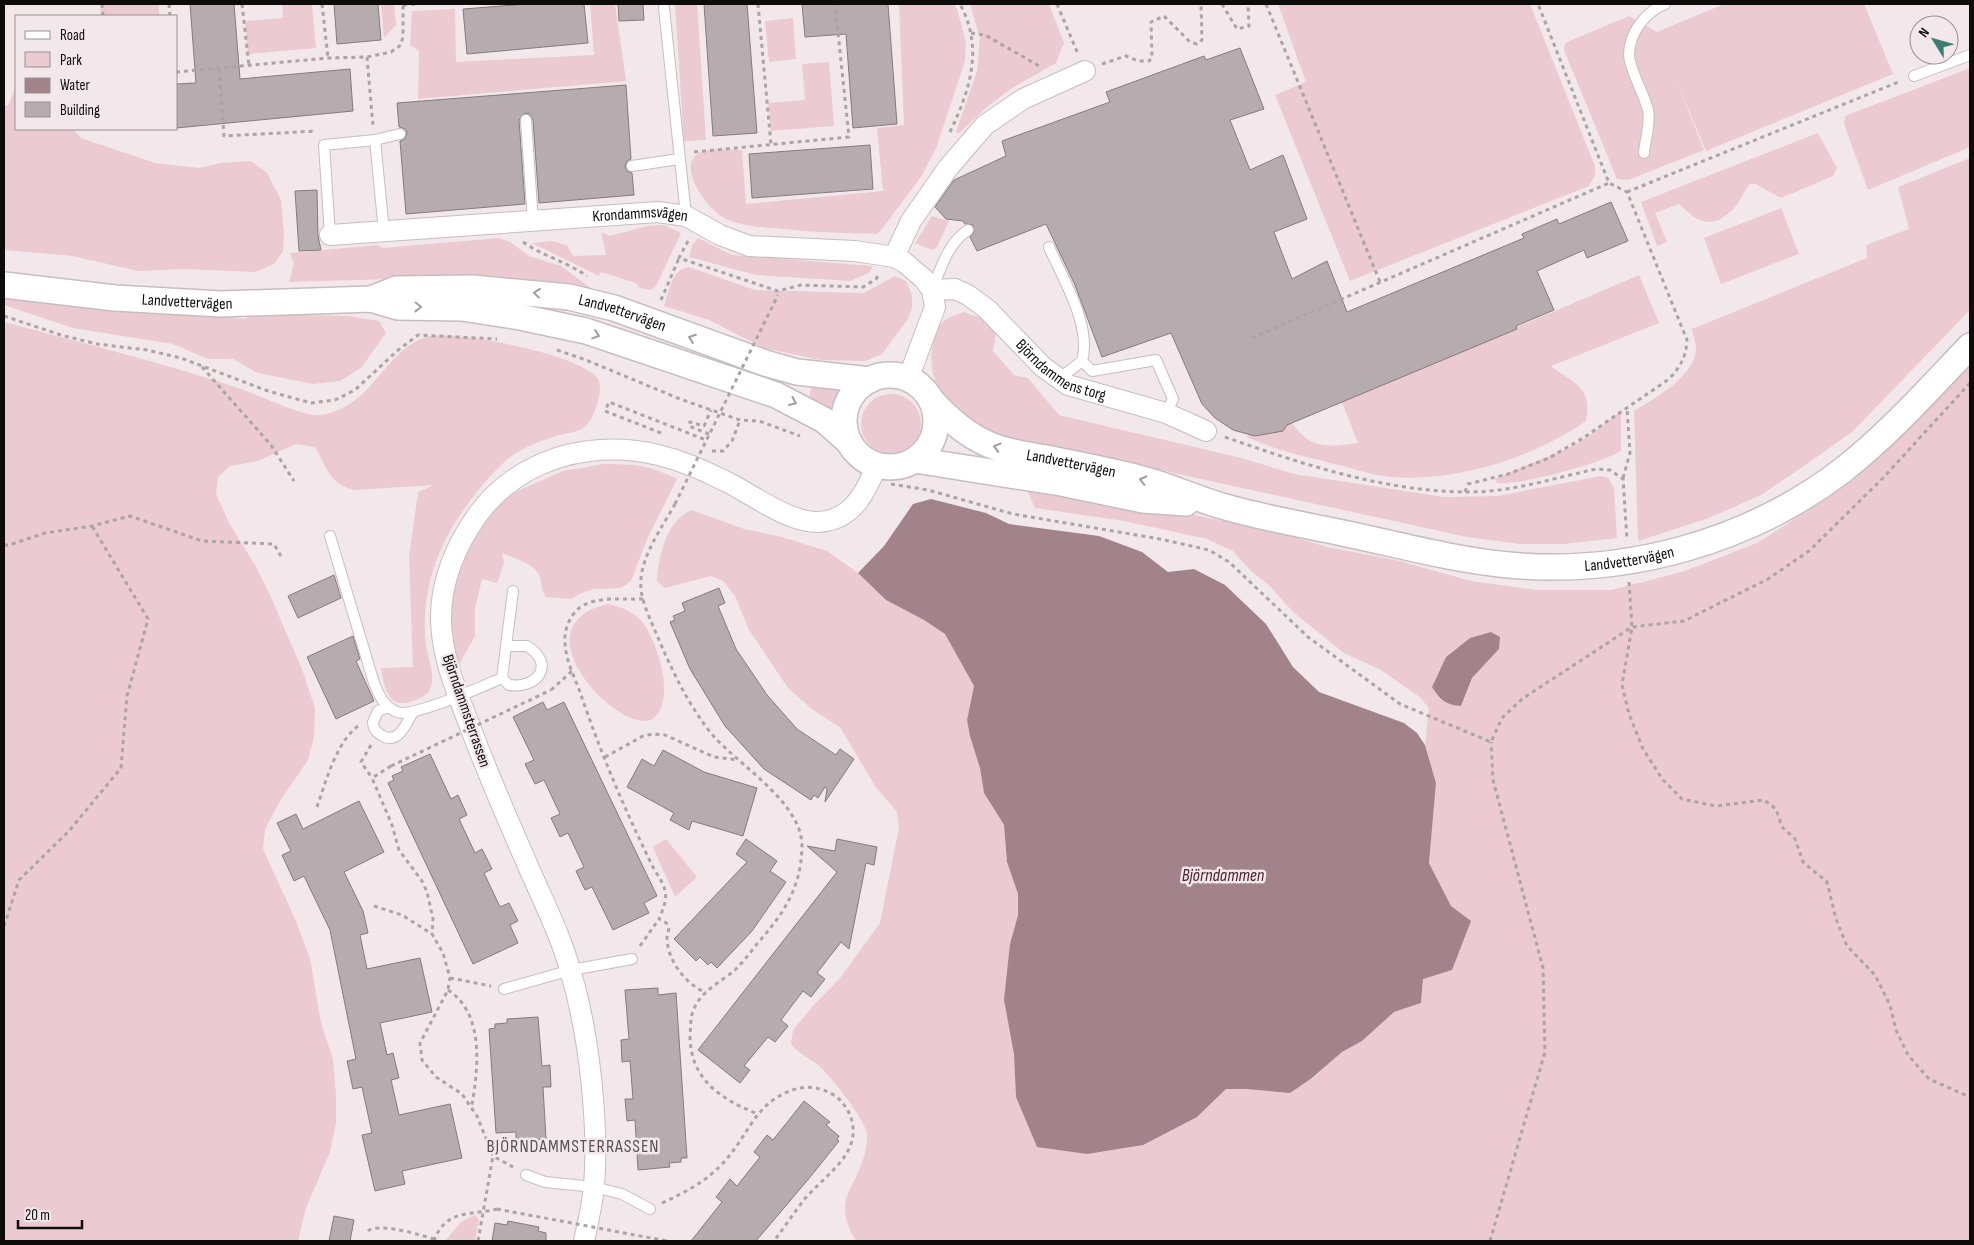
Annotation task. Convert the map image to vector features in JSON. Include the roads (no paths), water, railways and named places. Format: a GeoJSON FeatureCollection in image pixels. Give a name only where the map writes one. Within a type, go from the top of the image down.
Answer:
{"type":"FeatureCollection","features":[{"type":"Feature","properties":{"kind":"street"},"geometry":{"type":"LineString","coordinates":[[888,256],[948,168],[985,125],[1023,99],[1085,71]]}},
{"type":"Feature","properties":{"kind":"street","name":"Krondammsvägen"},"geometry":{"type":"LineString","coordinates":[[330,235],[658,212],[691,218],[720,235],[749,246],[855,251],[888,256],[912,268],[932,290]]}},
{"type":"Feature","properties":{"kind":"street","name":"Landvettervägen"},"geometry":{"type":"LineString","coordinates":[[4,285],[115,298],[221,304],[371,299],[398,306],[472,309],[520,317],[586,332],[776,395],[824,420],[850,443]]}},
{"type":"Feature","properties":{"kind":"street","name":"Landvettervägen"},"geometry":{"type":"LineString","coordinates":[[371,299],[396,289],[473,288],[570,297],[614,308],[765,363],[797,372],[870,380]]}},
{"type":"Feature","properties":{"kind":"street","name":"Björndammens torg"},"geometry":{"type":"LineString","coordinates":[[932,290],[954,289],[968,295],[987,309],[1043,367],[1059,379],[1080,389],[1166,413],[1206,431]]}},
{"type":"Feature","properties":{"kind":"street"},"geometry":{"type":"LineString","coordinates":[[908,378],[935,307],[932,290]]}},
{"type":"Feature","properties":{"kind":"street","name":"Landvettervägen"},"geometry":{"type":"LineString","coordinates":[[931,400],[954,423],[990,445],[1147,480],[1223,506],[1446,556],[1507,565],[1560,568],[1608,564],[1657,556],[1706,542],[1746,527],[1799,498],[1842,470],[1884,433],[1970,346]]}},
{"type":"Feature","properties":{"kind":"street"},"geometry":{"type":"LineString","coordinates":[[889,375],[908,378],[922,388],[931,400],[936,420],[934,433],[929,445],[915,460],[894,466],[877,464],[861,456],[850,443],[845,422],[847,407],[858,389],[870,380],[889,375]]}},
{"type":"Feature","properties":{"kind":"street","name":"Björndammsterrassen"},"geometry":{"type":"LineString","coordinates":[[584,1241],[594,1188],[595,1140],[588,1054],[571,970],[553,923],[475,745],[444,652],[441,619],[447,577],[465,531],[500,489],[525,472],[559,457],[611,448],[635,449],[664,456],[710,474],[786,514],[816,522],[828,521],[842,516],[855,505],[864,494],[877,464]]}},
{"type":"Feature","properties":{"kind":"street","name":"Landvettervägen"},"geometry":{"type":"LineString","coordinates":[[915,460],[1061,483],[1143,500],[1223,506]]}},
{"type":"Feature","properties":{"kind":"lane"},"geometry":{"type":"LineString","coordinates":[[1644,153],[1649,112],[1629,55],[1632,38],[1639,24],[1652,9],[1665,4]]}},
{"type":"Feature","properties":{"kind":"lane"},"geometry":{"type":"LineString","coordinates":[[664,8],[678,156],[691,218]]}},
{"type":"Feature","properties":{"kind":"lane"},"geometry":{"type":"LineString","coordinates":[[1914,76],[1970,55]]}},
{"type":"Feature","properties":{"kind":"lane"},"geometry":{"type":"LineString","coordinates":[[526,120],[533,222]]}},
{"type":"Feature","properties":{"kind":"lane"},"geometry":{"type":"LineString","coordinates":[[330,235],[324,145],[375,140],[400,134]]}},
{"type":"Feature","properties":{"kind":"lane"},"geometry":{"type":"LineString","coordinates":[[375,140],[384,232]]}},
{"type":"Feature","properties":{"kind":"lane"},"geometry":{"type":"LineString","coordinates":[[632,166],[678,156]]}},
{"type":"Feature","properties":{"kind":"lane"},"geometry":{"type":"LineString","coordinates":[[932,290],[944,259],[957,237],[968,230]]}},
{"type":"Feature","properties":{"kind":"lane"},"geometry":{"type":"LineString","coordinates":[[1049,247],[1085,332],[1086,349],[1082,361],[1059,379]]}},
{"type":"Feature","properties":{"kind":"lane"},"geometry":{"type":"LineString","coordinates":[[1082,361],[1092,371],[1156,360],[1173,399],[1166,413]]}},
{"type":"Feature","properties":{"kind":"lane"},"geometry":{"type":"LineString","coordinates":[[330,536],[374,683],[380,699],[388,707],[397,712],[413,712],[502,678]]}},
{"type":"Feature","properties":{"kind":"lane"},"geometry":{"type":"LineString","coordinates":[[502,678],[513,591]]}},
{"type":"Feature","properties":{"kind":"lane"},"geometry":{"type":"LineString","coordinates":[[502,678],[509,685],[526,685],[535,681],[542,666],[541,659],[527,646],[506,646]]}},
{"type":"Feature","properties":{"kind":"lane"},"geometry":{"type":"LineString","coordinates":[[388,707],[378,711],[373,727],[380,735],[391,738],[398,736],[413,712]]}},
{"type":"Feature","properties":{"kind":"lane"},"geometry":{"type":"LineString","coordinates":[[504,988],[571,970],[632,959]]}},
{"type":"Feature","properties":{"kind":"lane"},"geometry":{"type":"LineString","coordinates":[[526,1175],[545,1182],[594,1188],[622,1194],[650,1209]]}},
{"type":"Feature","properties":{"kind":"water","name":"Björndammen"},"geometry":{"type":"Polygon","coordinates":[[[931,499],[986,513],[1009,524],[1099,536],[1142,552],[1168,572],[1194,569],[1225,585],[1266,624],[1293,667],[1319,692],[1404,723],[1417,733],[1425,745],[1436,783],[1429,863],[1451,906],[1471,921],[1452,970],[1423,979],[1421,1003],[1394,1012],[1362,1041],[1342,1052],[1312,1078],[1290,1093],[1226,1089],[1197,1117],[1143,1145],[1087,1154],[1037,1147],[1016,1097],[1014,1054],[1004,1000],[1010,944],[1018,915],[1018,894],[1007,862],[1004,825],[984,793],[980,768],[970,736],[967,720],[974,686],[945,634],[924,620],[886,600],[858,573],[884,546],[913,504],[931,499]]]}},
{"type":"Feature","properties":{"kind":"water"},"geometry":{"type":"Polygon","coordinates":[[[1491,632],[1500,637],[1499,649],[1472,678],[1461,706],[1444,701],[1432,687],[1446,657],[1470,638],[1491,632]]]}},
{"type":"Feature","properties":{"kind":"district","name":"BJÖRNDAMMSTERRASSEN"},"geometry":{"type":"Point","coordinates":[573,1146]}}]}
